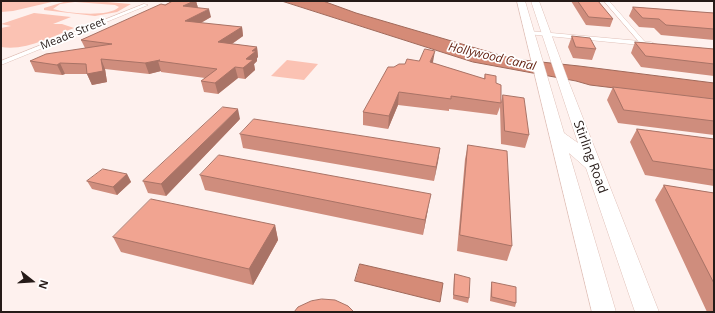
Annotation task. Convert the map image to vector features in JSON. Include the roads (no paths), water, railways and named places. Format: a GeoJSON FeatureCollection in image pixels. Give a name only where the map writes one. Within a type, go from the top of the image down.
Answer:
{"type":"FeatureCollection","features":[{"type":"Feature","properties":{"kind":"main road","name":"Stirling Road"},"geometry":{"type":"LineString","coordinates":[[521,1],[604,312]]}},
{"type":"Feature","properties":{"kind":"main road","name":"Stirling Road"},"geometry":{"type":"LineString","coordinates":[[535,1],[555,62],[647,312]]}},
{"type":"Feature","properties":{"kind":"main road"},"geometry":{"type":"LineString","coordinates":[[548,103],[560,115],[579,126]]}},
{"type":"Feature","properties":{"kind":"main road"},"geometry":{"type":"LineString","coordinates":[[557,135],[568,142],[594,166]]}},
{"type":"Feature","properties":{"kind":"street"},"geometry":{"type":"LineString","coordinates":[[606,1],[643,43]]}},
{"type":"Feature","properties":{"kind":"street","name":"Meade Street"},"geometry":{"type":"LineString","coordinates":[[1,63],[146,5]]}},
{"type":"Feature","properties":{"kind":"street"},"geometry":{"type":"LineString","coordinates":[[530,35],[547,36],[643,43],[657,47],[547,36]]}},
{"type":"Feature","properties":{"kind":"water","name":"Hollywood Canal"},"geometry":{"type":"Polygon","coordinates":[[[282,1],[323,1],[356,13],[513,59],[714,83],[714,100],[590,85],[576,81],[473,62],[282,1]]]}},
{"type":"Feature","properties":{"kind":"water"},"geometry":{"type":"Polygon","coordinates":[[[360,264],[443,283],[440,302],[355,281],[360,264]]]}}]}
